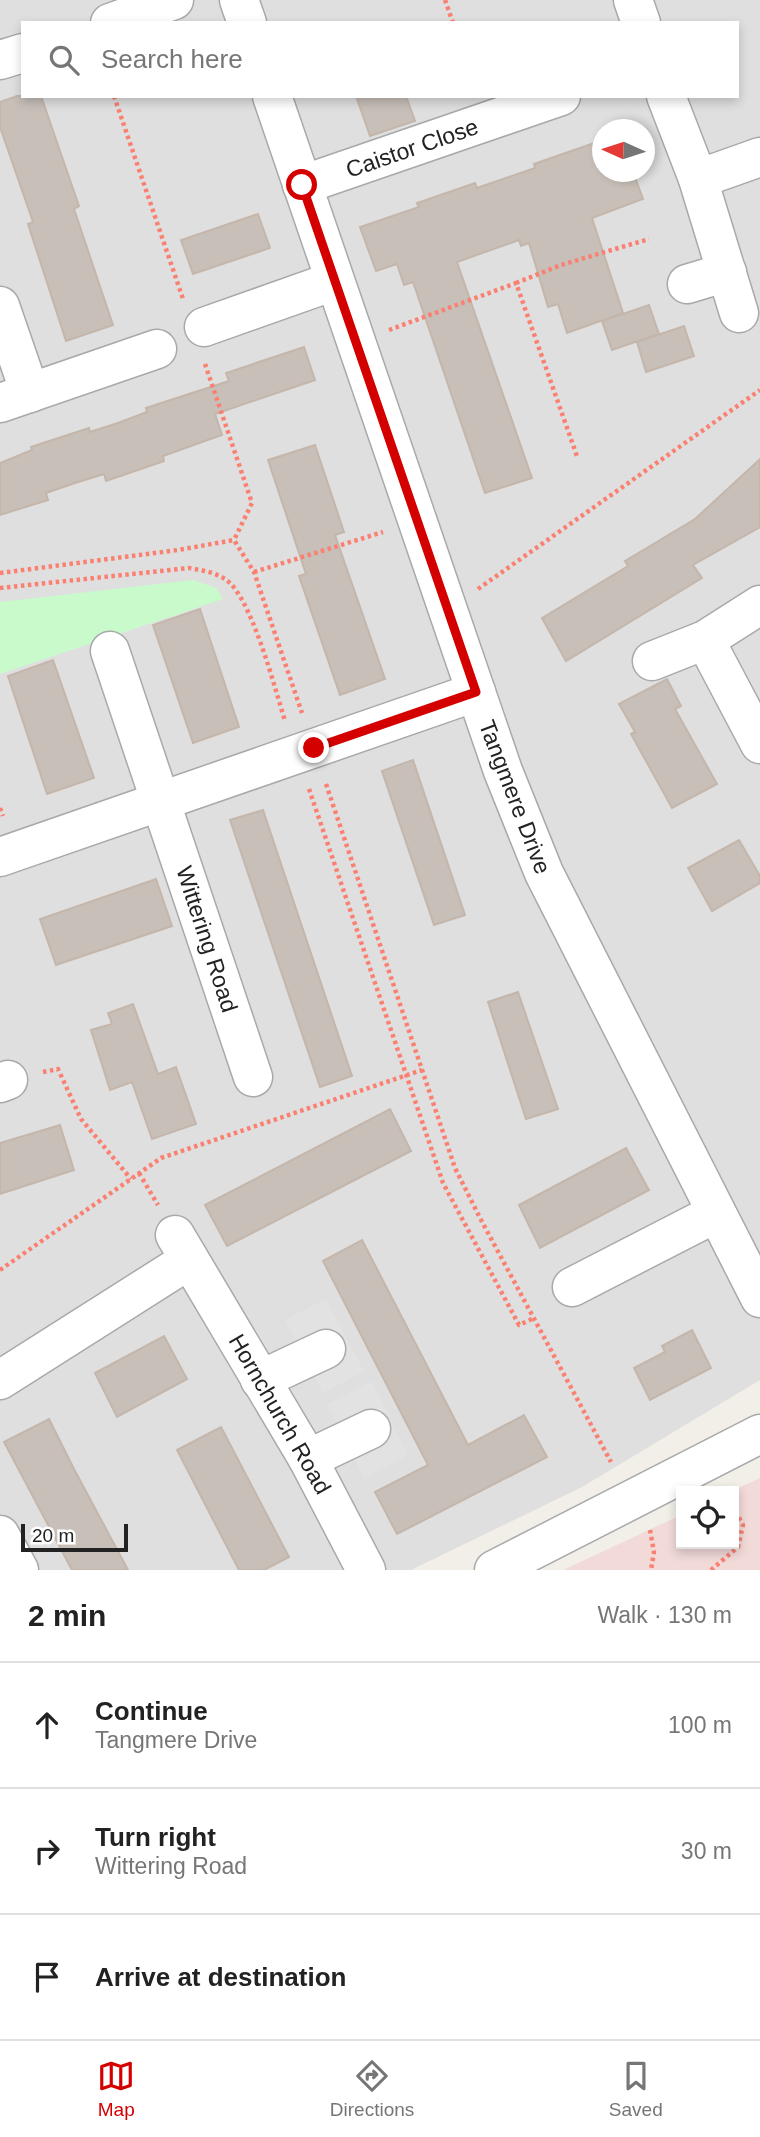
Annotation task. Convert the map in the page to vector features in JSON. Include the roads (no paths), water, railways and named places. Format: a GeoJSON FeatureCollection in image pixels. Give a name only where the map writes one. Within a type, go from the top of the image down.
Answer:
{"type":"FeatureCollection","features":[{"type":"Feature","properties":{"kind":"street"},"geometry":{"type":"LineString","coordinates":[[116,21],[174,0]]}},
{"type":"Feature","properties":{"kind":"street"},"geometry":{"type":"LineString","coordinates":[[239,0],[246,21]]}},
{"type":"Feature","properties":{"kind":"street"},"geometry":{"type":"LineString","coordinates":[[633,0],[639,21]]}},
{"type":"Feature","properties":{"kind":"street"},"geometry":{"type":"LineString","coordinates":[[0,60],[21,54]]}},
{"type":"Feature","properties":{"kind":"street","name":"Tangmere Drive"},"geometry":{"type":"LineString","coordinates":[[273,98],[503,771],[544,873],[760,1298]]}},
{"type":"Feature","properties":{"kind":"street","name":"Caistor Close"},"geometry":{"type":"LineString","coordinates":[[302,185],[555,98]]}},
{"type":"Feature","properties":{"kind":"street"},"geometry":{"type":"LineString","coordinates":[[667,98],[698,178],[739,313]]}},
{"type":"Feature","properties":{"kind":"street"},"geometry":{"type":"LineString","coordinates":[[698,178],[760,157]]}},
{"type":"Feature","properties":{"kind":"street"},"geometry":{"type":"LineString","coordinates":[[687,284],[727,272]]}},
{"type":"Feature","properties":{"kind":"street"},"geometry":{"type":"LineString","coordinates":[[204,327],[334,281]]}},
{"type":"Feature","properties":{"kind":"street"},"geometry":{"type":"LineString","coordinates":[[0,306],[15,398],[157,349]]}},
{"type":"Feature","properties":{"kind":"street"},"geometry":{"type":"LineString","coordinates":[[652,661],[705,639],[760,605]]}},
{"type":"Feature","properties":{"kind":"street"},"geometry":{"type":"LineString","coordinates":[[705,639],[760,744]]}},
{"type":"Feature","properties":{"kind":"street","name":"Wittering Road"},"geometry":{"type":"LineString","coordinates":[[110,651],[253,1077]]}},
{"type":"Feature","properties":{"kind":"street"},"geometry":{"type":"LineString","coordinates":[[0,857],[476,692]]}},
{"type":"Feature","properties":{"kind":"street"},"geometry":{"type":"LineString","coordinates":[[572,1287],[716,1213]]}},
{"type":"Feature","properties":{"kind":"street","name":"Hornchurch Road"},"geometry":{"type":"LineString","coordinates":[[0,1380],[182,1248],[308,1459],[366,1570]]}},
{"type":"Feature","properties":{"kind":"street"},"geometry":{"type":"LineString","coordinates":[[260,1380],[326,1349]]}},
{"type":"Feature","properties":{"kind":"street"},"geometry":{"type":"LineString","coordinates":[[308,1459],[371,1429]]}},
{"type":"Feature","properties":{"kind":"street"},"geometry":{"type":"LineString","coordinates":[[516,1565],[760,1434]]}},
{"type":"Feature","properties":{"kind":"street"},"geometry":{"type":"LineString","coordinates":[[0,1535],[19,1570]]}}]}
